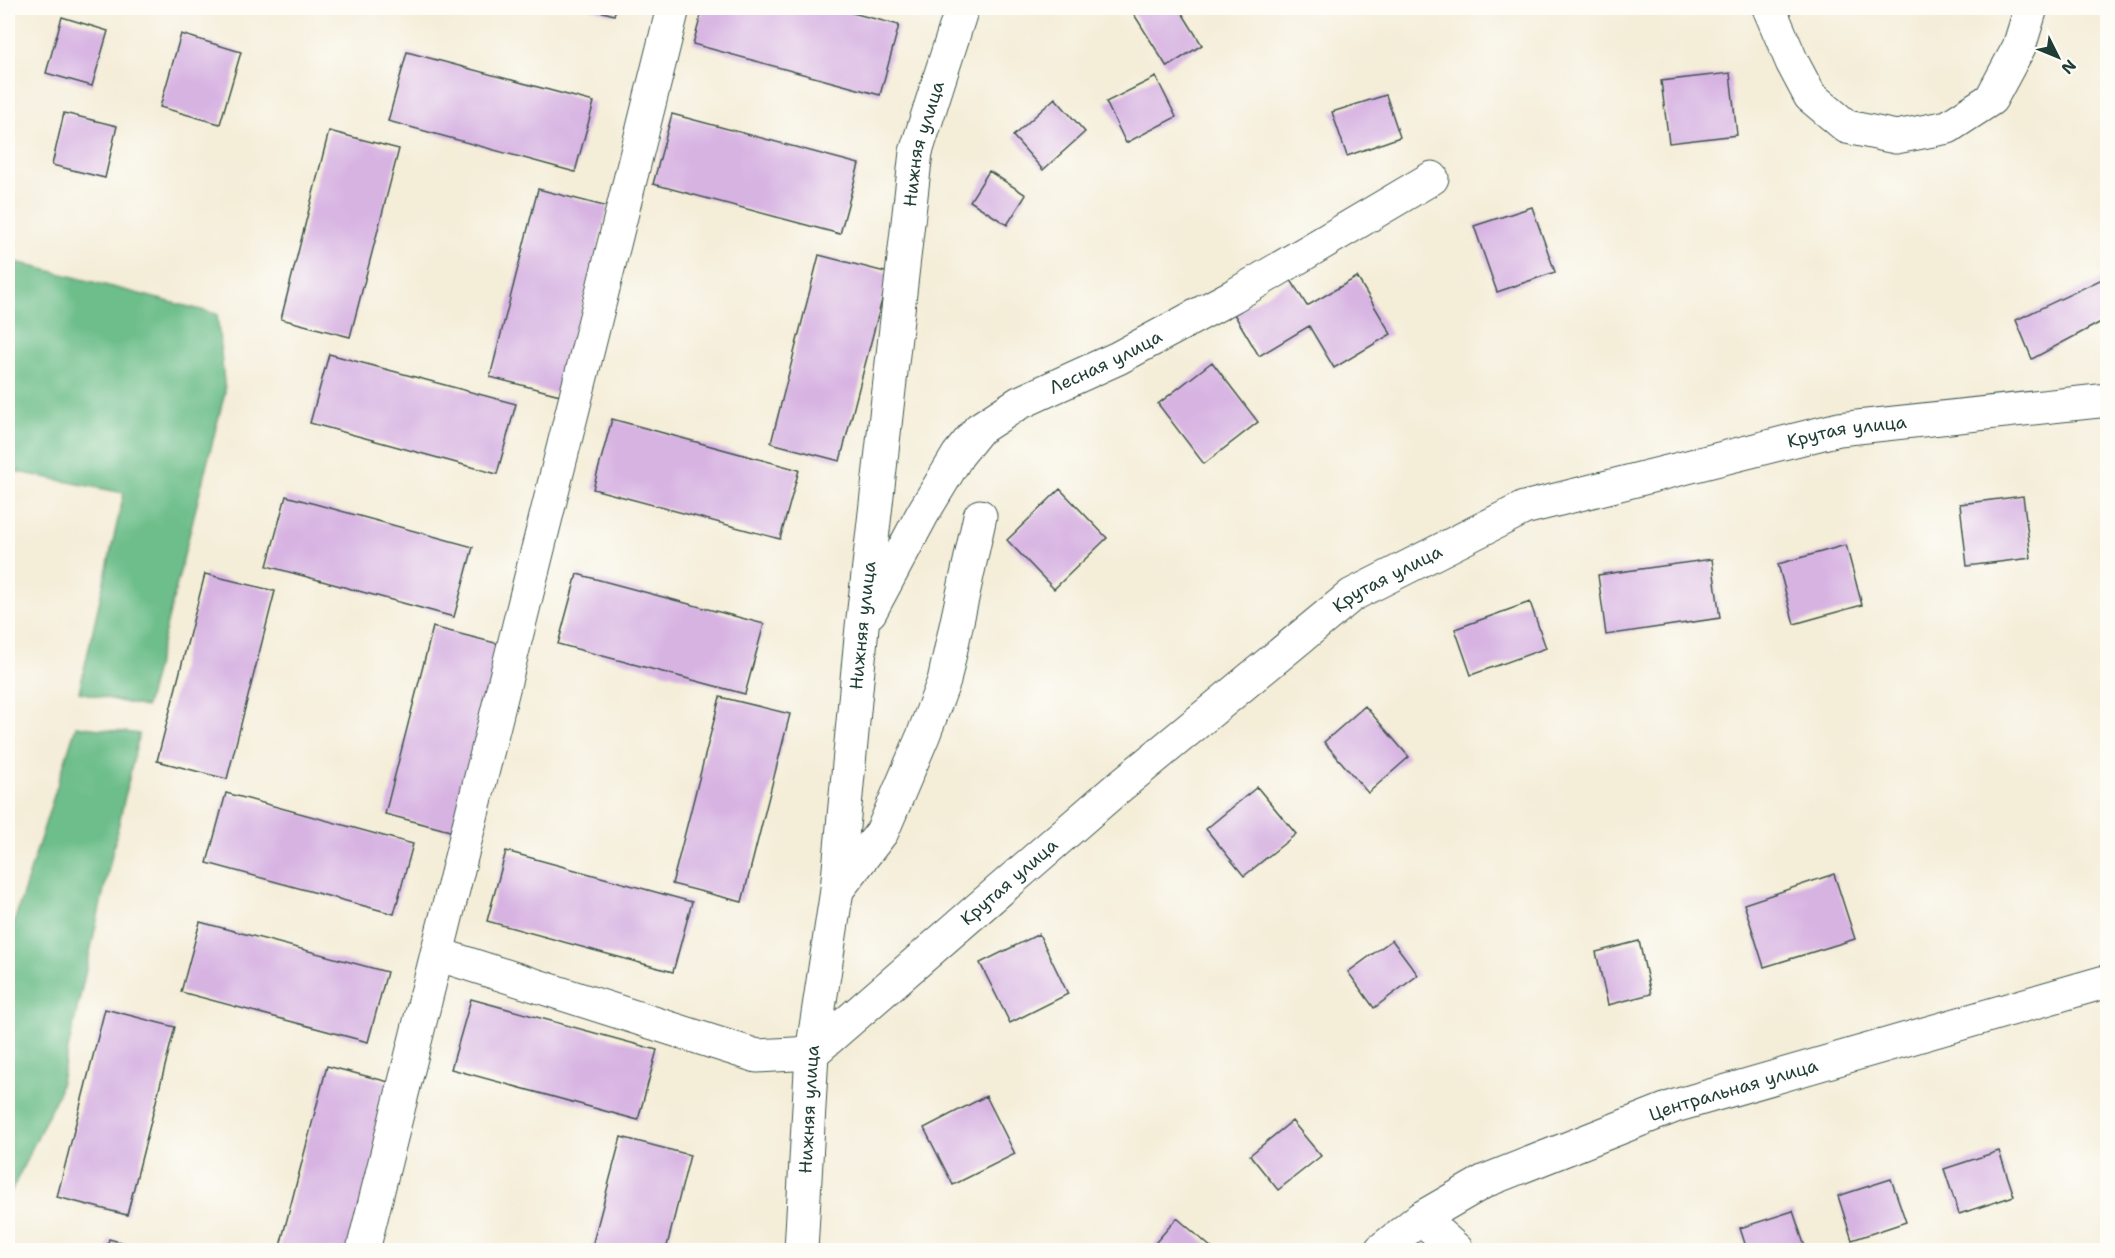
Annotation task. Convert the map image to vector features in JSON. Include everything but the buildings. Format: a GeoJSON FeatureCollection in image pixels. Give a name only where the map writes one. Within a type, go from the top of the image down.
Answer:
{"type":"FeatureCollection","features":[{"type":"Feature","properties":{"kind":"street"},"geometry":{"type":"LineString","coordinates":[[363,1251],[673,8]]}},
{"type":"Feature","properties":{"kind":"street"},"geometry":{"type":"LineString","coordinates":[[1769,8],[1791,62],[1810,96],[1847,127],[1896,137],[1948,128],[1991,99],[2019,47],[2031,8]]}},
{"type":"Feature","properties":{"kind":"street","name":"Нижняя улица"},"geometry":{"type":"LineString","coordinates":[[801,1251],[812,1053],[837,890],[862,627],[916,152],[963,14]]}},
{"type":"Feature","properties":{"kind":"street","name":"Лесная улица"},"geometry":{"type":"LineString","coordinates":[[862,627],[923,513],[958,455],[978,429],[1019,403],[1118,358],[1233,296],[1432,178]]}},
{"type":"Feature","properties":{"kind":"street","name":"Крутая улица"},"geometry":{"type":"LineString","coordinates":[[812,1053],[1114,791],[1352,595],[1524,508],[1839,429],[2108,400]]}},
{"type":"Feature","properties":{"kind":"street"},"geometry":{"type":"LineString","coordinates":[[837,890],[882,831],[923,736],[944,681],[980,516]]}},
{"type":"Feature","properties":{"kind":"street"},"geometry":{"type":"LineString","coordinates":[[436,954],[756,1056],[812,1053]]}},
{"type":"Feature","properties":{"kind":"street","name":"Центральная улица"},"geometry":{"type":"LineString","coordinates":[[1381,1251],[1421,1218],[1485,1181],[1675,1106],[2108,981]]}},
{"type":"Feature","properties":{"kind":"street"},"geometry":{"type":"LineString","coordinates":[[1421,1218],[1456,1251]]}},
{"type":"Feature","properties":{"kind":"green space"},"geometry":{"type":"Polygon","coordinates":[[[8,260],[217,314],[225,392],[146,707],[79,692],[124,493],[8,470],[8,260]]]}},
{"type":"Feature","properties":{"kind":"green space"},"geometry":{"type":"Polygon","coordinates":[[[76,726],[139,734],[58,1094],[8,1198],[8,941],[76,726]]]}}]}
